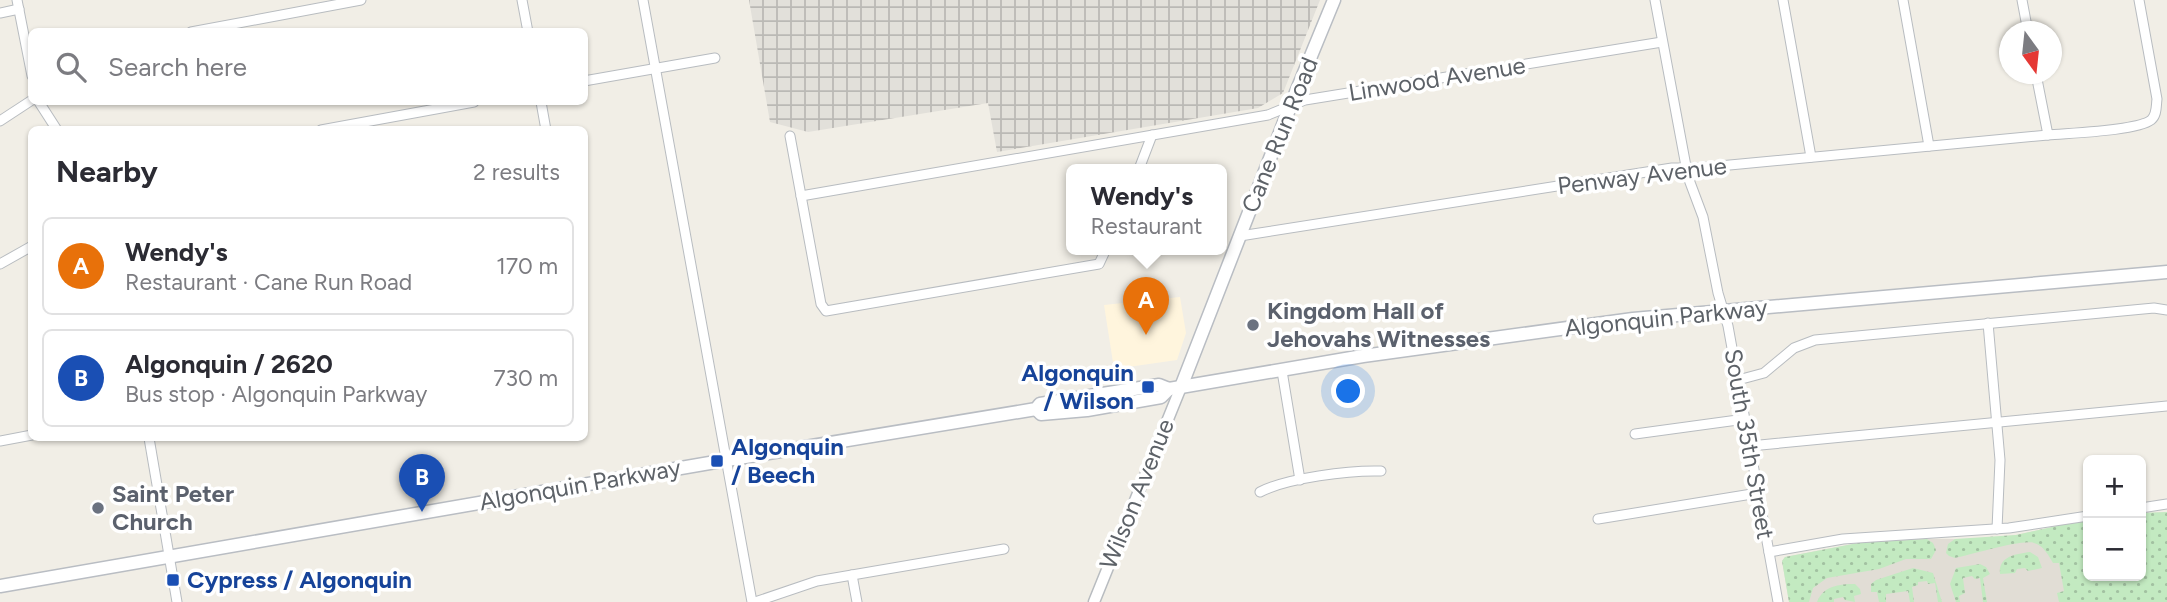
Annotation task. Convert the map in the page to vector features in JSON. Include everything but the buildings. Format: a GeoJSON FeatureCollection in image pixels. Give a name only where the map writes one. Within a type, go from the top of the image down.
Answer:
{"type":"FeatureCollection","features":[{"type":"Feature","properties":{"kind":"main road","name":"Cane Run Road"},"geometry":{"type":"LineString","coordinates":[[1175,388],[1240,236],[1334,0]]}},
{"type":"Feature","properties":{"kind":"main road","name":"Algonquin Parkway"},"geometry":{"type":"LineString","coordinates":[[0,586],[1036,409],[1040,404],[1160,385],[1175,388],[1509,335],[1633,319],[2167,272]]}},
{"type":"Feature","properties":{"kind":"street"},"geometry":{"type":"LineString","coordinates":[[212,28],[361,0]]}},
{"type":"Feature","properties":{"kind":"street"},"geometry":{"type":"LineString","coordinates":[[522,0],[527,28]]}},
{"type":"Feature","properties":{"kind":"street"},"geometry":{"type":"LineString","coordinates":[[643,0],[754,602],[817,581],[1004,550]]}},
{"type":"Feature","properties":{"kind":"street","name":"South 35th Street"},"geometry":{"type":"LineString","coordinates":[[1655,0],[1685,168],[1703,217],[1738,380],[1778,602]]}},
{"type":"Feature","properties":{"kind":"street"},"geometry":{"type":"LineString","coordinates":[[1783,0],[1811,157]]}},
{"type":"Feature","properties":{"kind":"street"},"geometry":{"type":"LineString","coordinates":[[1903,0],[1928,146]]}},
{"type":"Feature","properties":{"kind":"street"},"geometry":{"type":"LineString","coordinates":[[2022,0],[2026,21]]}},
{"type":"Feature","properties":{"kind":"street","name":"Penway Avenue"},"geometry":{"type":"LineString","coordinates":[[1240,236],[1667,169],[2136,127],[2150,121],[2156,114],[2157,99],[2138,0]]}},
{"type":"Feature","properties":{"kind":"street"},"geometry":{"type":"LineString","coordinates":[[0,13],[18,4],[28,55]]}},
{"type":"Feature","properties":{"kind":"street","name":"Linwood Avenue"},"geometry":{"type":"LineString","coordinates":[[801,196],[1268,116],[1305,100],[1662,42]]}},
{"type":"Feature","properties":{"kind":"street"},"geometry":{"type":"LineString","coordinates":[[588,80],[715,58]]}},
{"type":"Feature","properties":{"kind":"street"},"geometry":{"type":"LineString","coordinates":[[2038,84],[2048,135]]}},
{"type":"Feature","properties":{"kind":"street"},"geometry":{"type":"LineString","coordinates":[[0,121],[28,103]]}},
{"type":"Feature","properties":{"kind":"street"},"geometry":{"type":"LineString","coordinates":[[41,105],[54,126]]}},
{"type":"Feature","properties":{"kind":"street"},"geometry":{"type":"LineString","coordinates":[[343,126],[458,105]]}},
{"type":"Feature","properties":{"kind":"street"},"geometry":{"type":"LineString","coordinates":[[542,105],[545,126]]}},
{"type":"Feature","properties":{"kind":"street"},"geometry":{"type":"LineString","coordinates":[[1141,164],[1152,135]]}},
{"type":"Feature","properties":{"kind":"street"},"geometry":{"type":"LineString","coordinates":[[790,136],[821,304],[826,311],[1099,264],[1103,255]]}},
{"type":"Feature","properties":{"kind":"street"},"geometry":{"type":"LineString","coordinates":[[0,264],[28,248]]}},
{"type":"Feature","properties":{"kind":"street"},"geometry":{"type":"LineString","coordinates":[[1738,380],[1764,373],[1790,351],[1811,341],[2154,308],[2167,310]]}},
{"type":"Feature","properties":{"kind":"street"},"geometry":{"type":"LineString","coordinates":[[1988,323],[1998,421],[2000,480],[1997,529]]}},
{"type":"Feature","properties":{"kind":"street"},"geometry":{"type":"LineString","coordinates":[[1282,371],[1300,480]]}},
{"type":"Feature","properties":{"kind":"street","name":"Wilson Avenue"},"geometry":{"type":"LineString","coordinates":[[1094,602],[1175,388]]}},
{"type":"Feature","properties":{"kind":"street"},"geometry":{"type":"LineString","coordinates":[[1750,446],[2167,406]]}},
{"type":"Feature","properties":{"kind":"street"},"geometry":{"type":"LineString","coordinates":[[1634,434],[1745,419]]}},
{"type":"Feature","properties":{"kind":"street"},"geometry":{"type":"LineString","coordinates":[[0,440],[28,436]]}},
{"type":"Feature","properties":{"kind":"street"},"geometry":{"type":"LineString","coordinates":[[150,441],[177,602]]}},
{"type":"Feature","properties":{"kind":"street"},"geometry":{"type":"LineString","coordinates":[[1260,492],[1300,480],[1357,471],[1381,471]]}},
{"type":"Feature","properties":{"kind":"street"},"geometry":{"type":"LineString","coordinates":[[1598,519],[1758,493]]}},
{"type":"Feature","properties":{"kind":"street"},"geometry":{"type":"LineString","coordinates":[[2146,507],[2167,504]]}},
{"type":"Feature","properties":{"kind":"street"},"geometry":{"type":"LineString","coordinates":[[1769,552],[1843,539],[1997,529],[2083,517]]}},
{"type":"Feature","properties":{"kind":"street"},"geometry":{"type":"LineString","coordinates":[[852,575],[857,602]]}},
{"type":"Feature","properties":{"kind":"shaded area"},"geometry":{"type":"Polygon","coordinates":[[[749,0],[1320,0],[1283,93],[1258,108],[997,152],[988,103],[808,132],[770,122],[749,0]]]}},
{"type":"Feature","properties":{"kind":"shaded area"},"geometry":{"type":"Polygon","coordinates":[[[1180,297],[1186,333],[1177,360],[1114,369],[1104,305],[1180,297]]]}},
{"type":"Feature","properties":{"kind":"shaded area"},"geometry":{"type":"Polygon","coordinates":[[[2167,512],[2167,602],[1789,602],[1782,561],[1785,557],[1858,543],[1904,539],[1981,539],[2016,535],[2083,520],[2083,581],[2146,581],[2146,513],[2167,512]]]}},
{"type":"Feature","properties":{"kind":"green space"},"geometry":{"type":"Polygon","coordinates":[[[2167,512],[2167,602],[2059,602],[2057,593],[2064,591],[2059,563],[2053,563],[2043,548],[2034,543],[2008,545],[1955,558],[1946,553],[1948,544],[1955,539],[2016,535],[2083,520],[2083,581],[2146,581],[2146,513],[2167,512]]]}},
{"type":"Feature","properties":{"kind":"green space"},"geometry":{"type":"Polygon","coordinates":[[[1927,539],[1933,543],[1936,550],[1931,559],[1906,559],[1879,569],[1827,578],[1813,588],[1809,602],[1789,602],[1782,561],[1785,557],[1858,543],[1927,539]]]}},
{"type":"Feature","properties":{"kind":"green space"},"geometry":{"type":"Polygon","coordinates":[[[2030,552],[2038,557],[2042,568],[2028,571],[2025,568],[2017,569],[2015,573],[2000,574],[2005,560],[2030,552]]]}},
{"type":"Feature","properties":{"kind":"green space"},"geometry":{"type":"Polygon","coordinates":[[[1980,564],[1986,567],[1990,574],[1983,578],[1987,602],[1983,602],[1980,578],[1975,579],[1972,576],[1963,578],[1965,593],[1959,596],[1960,602],[1956,602],[1950,584],[1956,568],[1980,564]]]}},
{"type":"Feature","properties":{"kind":"green space"},"geometry":{"type":"Polygon","coordinates":[[[1913,568],[1933,573],[1942,602],[1938,602],[1935,583],[1928,584],[1927,581],[1918,582],[1918,585],[1912,587],[1914,602],[1910,602],[1908,591],[1886,594],[1886,602],[1879,602],[1877,592],[1871,592],[1871,584],[1876,580],[1913,568]]]}},
{"type":"Feature","properties":{"kind":"green space"},"geometry":{"type":"Polygon","coordinates":[[[1855,584],[1861,594],[1854,596],[1855,602],[1843,597],[1834,599],[1834,602],[1817,602],[1827,589],[1855,584]]]}},
{"type":"Feature","properties":{"kind":"place","name":"Kingdom Hall of Jehovahs Witnesses"},"geometry":{"type":"Point","coordinates":[1253,325]}},
{"type":"Feature","properties":{"kind":"place","name":"Wendy's"},"geometry":{"type":"Point","coordinates":[1146,335]}},
{"type":"Feature","properties":{"kind":"place","name":"Algonquin / Wilson"},"geometry":{"type":"Point","coordinates":[1148,387]}},
{"type":"Feature","properties":{"kind":"place","name":"Algonquin / Beech"},"geometry":{"type":"Point","coordinates":[717,461]}},
{"type":"Feature","properties":{"kind":"place","name":"Saint Peter Church"},"geometry":{"type":"Point","coordinates":[98,508]}},
{"type":"Feature","properties":{"kind":"place","name":"Algonquin / 2620"},"geometry":{"type":"Point","coordinates":[422,512]}},
{"type":"Feature","properties":{"kind":"place","name":"Cypress / Algonquin"},"geometry":{"type":"Point","coordinates":[173,580]}}]}
